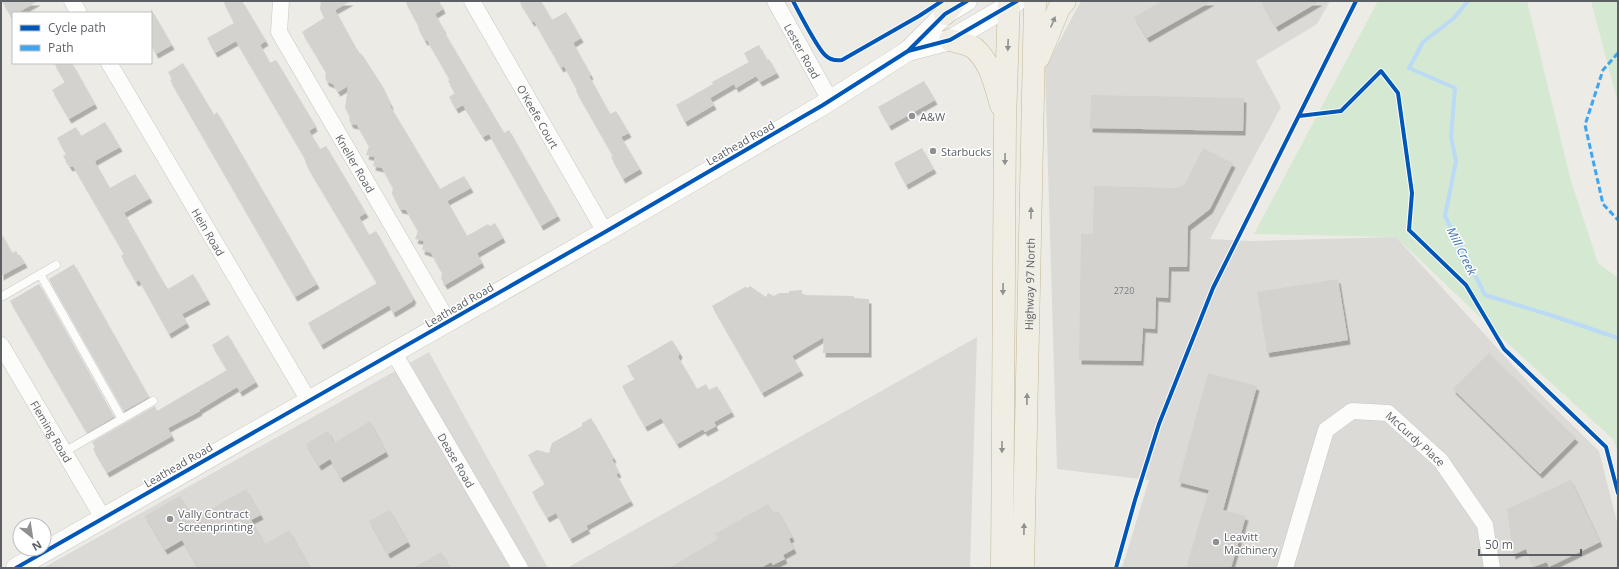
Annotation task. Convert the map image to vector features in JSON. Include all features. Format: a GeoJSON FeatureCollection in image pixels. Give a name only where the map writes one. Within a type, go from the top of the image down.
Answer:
{"type":"FeatureCollection","features":[{"type":"Feature","properties":{"kind":"highway","name":"Highway 97 North"},"geometry":{"type":"LineString","coordinates":[[1023,568],[1035,1]]}},
{"type":"Feature","properties":{"kind":"highway"},"geometry":{"type":"LineString","coordinates":[[1034,71],[1059,8],[1065,1]]}},
{"type":"Feature","properties":{"kind":"highway"},"geometry":{"type":"LineString","coordinates":[[1002,568],[1005,120],[1012,3]]}},
{"type":"Feature","properties":{"kind":"highway"},"geometry":{"type":"LineString","coordinates":[[950,40],[973,47],[982,58],[989,69],[1005,120]]}},
{"type":"Feature","properties":{"kind":"street"},"geometry":{"type":"LineString","coordinates":[[72,1],[78,12]]}},
{"type":"Feature","properties":{"kind":"street","name":"Kneller Road"},"geometry":{"type":"LineString","coordinates":[[281,1],[279,32],[448,321]]}},
{"type":"Feature","properties":{"kind":"street","name":"O'Keefe Court"},"geometry":{"type":"LineString","coordinates":[[472,1],[605,232]]}},
{"type":"Feature","properties":{"kind":"street","name":"Lester Road"},"geometry":{"type":"LineString","coordinates":[[775,1],[830,100]]}},
{"type":"Feature","properties":{"kind":"street","name":"Leathead Road"},"geometry":{"type":"LineString","coordinates":[[16,568],[605,232],[830,100],[908,51],[950,7],[967,1]]}},
{"type":"Feature","properties":{"kind":"street","name":"Leathead Road"},"geometry":{"type":"LineString","coordinates":[[908,51],[950,40],[1012,3]]}},
{"type":"Feature","properties":{"kind":"street","name":"Hein Road"},"geometry":{"type":"LineString","coordinates":[[110,64],[309,400]]}},
{"type":"Feature","properties":{"kind":"street","name":"Fleming Road"},"geometry":{"type":"LineString","coordinates":[[1,344],[103,518]]}},
{"type":"Feature","properties":{"kind":"street","name":"Dease Road"},"geometry":{"type":"LineString","coordinates":[[394,352],[520,568]]}},
{"type":"Feature","properties":{"kind":"street","name":"McCurdy Place"},"geometry":{"type":"LineString","coordinates":[[1285,568],[1326,430],[1352,411],[1388,413],[1441,461],[1486,525],[1492,568]]}},
{"type":"Feature","properties":{"kind":"lane"},"geometry":{"type":"LineString","coordinates":[[1,297],[56,265]]}},
{"type":"Feature","properties":{"kind":"lane"},"geometry":{"type":"LineString","coordinates":[[40,274],[122,419]]}},
{"type":"Feature","properties":{"kind":"lane"},"geometry":{"type":"LineString","coordinates":[[64,452],[153,401]]}},
{"type":"Feature","properties":{"kind":"shaded area"},"geometry":{"type":"Polygon","coordinates":[[[1081,1],[1330,1],[1317,24],[1256,61],[1281,107],[1210,239],[1250,241],[1396,237],[1528,382],[1599,451],[1618,526],[1618,568],[1122,568],[1149,480],[1057,469],[1045,68],[1081,1]]]}},
{"type":"Feature","properties":{"kind":"shaded area"},"geometry":{"type":"Polygon","coordinates":[[[977,337],[970,568],[567,568],[977,337]]]}},
{"type":"Feature","properties":{"kind":"shaded area"},"geometry":{"type":"Polygon","coordinates":[[[429,352],[548,568],[43,568],[429,352]]]}},
{"type":"Feature","properties":{"kind":"green space"},"geometry":{"type":"Polygon","coordinates":[[[1378,1],[1527,1],[1571,181],[1598,263],[1618,278],[1618,453],[1614,440],[1515,350],[1396,237],[1254,234],[1378,1]]]}},
{"type":"Feature","properties":{"kind":"green space"},"geometry":{"type":"Polygon","coordinates":[[[1591,1],[1618,1],[1618,103],[1591,1]]]}},
{"type":"Feature","properties":{"kind":"building"},"geometry":{"type":"Polygon","coordinates":[[[2,1],[38,1],[19,12],[12,12],[11,16],[2,1]]]}},
{"type":"Feature","properties":{"kind":"building"},"geometry":{"type":"Polygon","coordinates":[[[223,1],[242,1],[266,41],[260,45],[270,63],[276,60],[312,120],[315,127],[309,131],[320,149],[326,146],[366,213],[359,217],[369,235],[376,231],[414,299],[393,313],[389,305],[321,345],[308,323],[377,283],[307,166],[303,155],[236,41],[215,53],[207,38],[234,23],[223,1]]]}},
{"type":"Feature","properties":{"kind":"building"},"geometry":{"type":"Polygon","coordinates":[[[321,1],[351,1],[335,10],[353,43],[381,84],[391,105],[390,106],[440,189],[464,176],[471,188],[447,201],[467,236],[488,224],[490,226],[495,223],[503,238],[477,253],[482,263],[445,285],[441,279],[442,273],[431,253],[422,250],[424,241],[415,239],[418,231],[406,210],[400,209],[392,194],[393,188],[382,168],[373,166],[375,157],[366,155],[369,146],[357,125],[351,124],[349,120],[350,116],[345,108],[348,86],[338,92],[333,84],[327,82],[325,78],[326,72],[302,32],[324,18],[320,9],[321,1]]]}},
{"type":"Feature","properties":{"kind":"building"},"geometry":{"type":"Polygon","coordinates":[[[405,1],[439,1],[443,9],[435,14],[443,30],[504,133],[509,130],[558,216],[541,226],[489,134],[483,137],[463,105],[456,109],[449,97],[455,93],[448,81],[450,80],[427,40],[425,41],[405,1]]]}},
{"type":"Feature","properties":{"kind":"building"},"geometry":{"type":"Polygon","coordinates":[[[519,1],[541,1],[552,20],[566,12],[581,38],[573,43],[610,114],[616,111],[629,133],[621,137],[640,169],[623,179],[611,157],[613,156],[576,91],[577,90],[564,66],[561,68],[534,21],[532,22],[519,1]]]}},
{"type":"Feature","properties":{"kind":"building"},"geometry":{"type":"Polygon","coordinates":[[[1162,1],[1212,1],[1147,38],[1134,17],[1162,1]]]}},
{"type":"Feature","properties":{"kind":"building"},"geometry":{"type":"Polygon","coordinates":[[[1261,1],[1320,1],[1276,27],[1261,1]]]}},
{"type":"Feature","properties":{"kind":"building"},"geometry":{"type":"Polygon","coordinates":[[[151,9],[172,45],[156,54],[152,47],[151,9]]]}},
{"type":"Feature","properties":{"kind":"building"},"geometry":{"type":"Polygon","coordinates":[[[759,45],[767,60],[769,59],[777,73],[760,82],[756,76],[736,88],[734,84],[710,98],[714,105],[685,122],[676,105],[713,84],[712,82],[749,62],[744,53],[759,45]]]}},
{"type":"Feature","properties":{"kind":"building"},"geometry":{"type":"Polygon","coordinates":[[[183,63],[214,115],[217,112],[317,284],[295,297],[170,80],[172,79],[168,72],[183,63]]]}},
{"type":"Feature","properties":{"kind":"building"},"geometry":{"type":"Polygon","coordinates":[[[55,64],[73,64],[95,104],[69,119],[52,90],[65,82],[55,64]]]}},
{"type":"Feature","properties":{"kind":"building"},"geometry":{"type":"Polygon","coordinates":[[[924,81],[935,100],[889,126],[878,107],[924,81]]]}},
{"type":"Feature","properties":{"kind":"building"},"geometry":{"type":"Polygon","coordinates":[[[1091,95],[1244,98],[1243,131],[1090,128],[1091,95]]]}},
{"type":"Feature","properties":{"kind":"building"},"geometry":{"type":"Polygon","coordinates":[[[105,122],[120,147],[95,161],[96,164],[110,188],[135,174],[150,198],[124,213],[162,280],[168,289],[193,274],[208,300],[182,314],[187,323],[169,334],[139,280],[136,282],[121,256],[124,254],[73,166],[70,167],[63,156],[66,154],[57,138],[76,127],[81,136],[105,122]]]}},
{"type":"Feature","properties":{"kind":"building"},"geometry":{"type":"Polygon","coordinates":[[[922,148],[934,169],[906,185],[894,163],[922,148]]]}},
{"type":"Feature","properties":{"kind":"building"},"geometry":{"type":"Polygon","coordinates":[[[1203,148],[1233,163],[1210,209],[1188,226],[1187,267],[1169,267],[1168,298],[1156,297],[1155,329],[1143,328],[1141,361],[1079,360],[1081,234],[1093,234],[1094,186],[1177,188],[1185,184],[1203,148]]]}},
{"type":"Feature","properties":{"kind":"building"},"geometry":{"type":"Polygon","coordinates":[[[1,233],[12,253],[16,251],[25,263],[1,276],[1,233]]]}},
{"type":"Feature","properties":{"kind":"building"},"geometry":{"type":"Polygon","coordinates":[[[74,264],[149,397],[124,411],[49,279],[74,264]]]}},
{"type":"Feature","properties":{"kind":"building"},"geometry":{"type":"Polygon","coordinates":[[[1338,279],[1348,340],[1267,353],[1257,292],[1338,279]]]}},
{"type":"Feature","properties":{"kind":"building"},"geometry":{"type":"Polygon","coordinates":[[[39,284],[114,417],[87,433],[10,301],[39,284]]]}},
{"type":"Feature","properties":{"kind":"building"},"geometry":{"type":"Polygon","coordinates":[[[750,286],[766,297],[768,293],[774,296],[779,293],[789,293],[789,291],[802,290],[802,295],[854,296],[854,298],[869,299],[869,353],[823,353],[824,337],[792,356],[801,371],[762,393],[712,306],[745,287],[748,288],[750,286]]]}},
{"type":"Feature","properties":{"kind":"building"},"geometry":{"type":"Polygon","coordinates":[[[228,335],[256,382],[240,392],[237,387],[199,410],[200,411],[168,428],[172,436],[107,473],[93,449],[95,447],[92,442],[155,406],[157,411],[227,370],[212,345],[228,335]]]}},
{"type":"Feature","properties":{"kind":"building"},"geometry":{"type":"Polygon","coordinates":[[[672,340],[680,353],[678,357],[697,389],[706,384],[709,390],[717,386],[732,412],[714,422],[716,426],[705,432],[703,429],[677,444],[661,418],[645,427],[622,386],[635,379],[627,366],[672,340]]]}},
{"type":"Feature","properties":{"kind":"building"},"geometry":{"type":"Polygon","coordinates":[[[1489,353],[1576,438],[1540,474],[1453,389],[1489,353]]]}},
{"type":"Feature","properties":{"kind":"building"},"geometry":{"type":"Polygon","coordinates":[[[1208,373],[1257,386],[1223,510],[1246,516],[1231,568],[1186,568],[1209,490],[1178,482],[1208,373]]]}},
{"type":"Feature","properties":{"kind":"building"},"geometry":{"type":"Polygon","coordinates":[[[591,418],[614,458],[612,459],[619,473],[616,474],[631,501],[586,526],[588,529],[570,539],[556,513],[547,518],[532,492],[545,484],[528,455],[537,450],[549,453],[552,443],[582,426],[582,423],[591,418]]]}},
{"type":"Feature","properties":{"kind":"building"},"geometry":{"type":"Polygon","coordinates":[[[370,421],[386,452],[341,478],[330,459],[319,466],[306,444],[328,431],[334,443],[370,421]]]}},
{"type":"Feature","properties":{"kind":"building"},"geometry":{"type":"Polygon","coordinates":[[[1571,480],[1600,542],[1549,567],[1547,562],[1533,567],[1526,549],[1513,555],[1507,509],[1571,480]]]}},
{"type":"Feature","properties":{"kind":"building"},"geometry":{"type":"Polygon","coordinates":[[[246,489],[261,515],[251,520],[265,544],[289,530],[310,568],[198,568],[182,540],[165,550],[145,516],[180,496],[194,519],[246,489]]]}},
{"type":"Feature","properties":{"kind":"building"},"geometry":{"type":"Polygon","coordinates":[[[768,504],[774,513],[778,511],[792,537],[789,539],[794,549],[783,555],[785,559],[773,565],[771,562],[761,568],[669,568],[718,539],[715,534],[768,504]]]}},
{"type":"Feature","properties":{"kind":"building"},"geometry":{"type":"Polygon","coordinates":[[[390,510],[408,542],[388,554],[369,521],[390,510]]]}},
{"type":"Feature","properties":{"kind":"building"},"geometry":{"type":"Polygon","coordinates":[[[441,552],[450,568],[413,568],[441,552]]]}},
{"type":"Feature","properties":{"kind":"waterway","name":"Mill Creek"},"geometry":{"type":"LineString","coordinates":[[1468,1],[1454,18],[1423,42],[1409,68],[1455,88],[1451,137],[1456,161],[1445,216],[1485,295],[1618,338]]}},
{"type":"Feature","properties":{"kind":"marked path"},"geometry":{"type":"LineString","coordinates":[[1618,53],[1603,70],[1585,125],[1603,204],[1618,220]]}},
{"type":"Feature","properties":{"kind":"cycle path"},"geometry":{"type":"LineString","coordinates":[[793,1],[821,51],[833,60],[842,60],[919,16],[942,1]]}},
{"type":"Feature","properties":{"kind":"cycle path"},"geometry":{"type":"LineString","coordinates":[[16,568],[605,232],[823,105],[908,51],[945,14],[967,1]]}},
{"type":"Feature","properties":{"kind":"cycle path"},"geometry":{"type":"LineString","coordinates":[[908,51],[950,40],[1017,1]]}},
{"type":"Feature","properties":{"kind":"cycle path"},"geometry":{"type":"LineString","coordinates":[[1116,568],[1135,500],[1159,424],[1213,288],[1356,1]]}},
{"type":"Feature","properties":{"kind":"cycle path"},"geometry":{"type":"LineString","coordinates":[[1299,116],[1341,111],[1381,71],[1398,93],[1412,193],[1409,230],[1466,285],[1504,349],[1606,447],[1618,493]]}},
{"type":"Feature","properties":{"kind":"place","name":"A&W"},"geometry":{"type":"Point","coordinates":[912,116]}},
{"type":"Feature","properties":{"kind":"place","name":"Starbucks"},"geometry":{"type":"Point","coordinates":[933,151]}},
{"type":"Feature","properties":{"kind":"place","name":"Vally Contract Screenprinting"},"geometry":{"type":"Point","coordinates":[170,519]}},
{"type":"Feature","properties":{"kind":"place","name":"Leavitt Machinery"},"geometry":{"type":"Point","coordinates":[1216,542]}}]}
